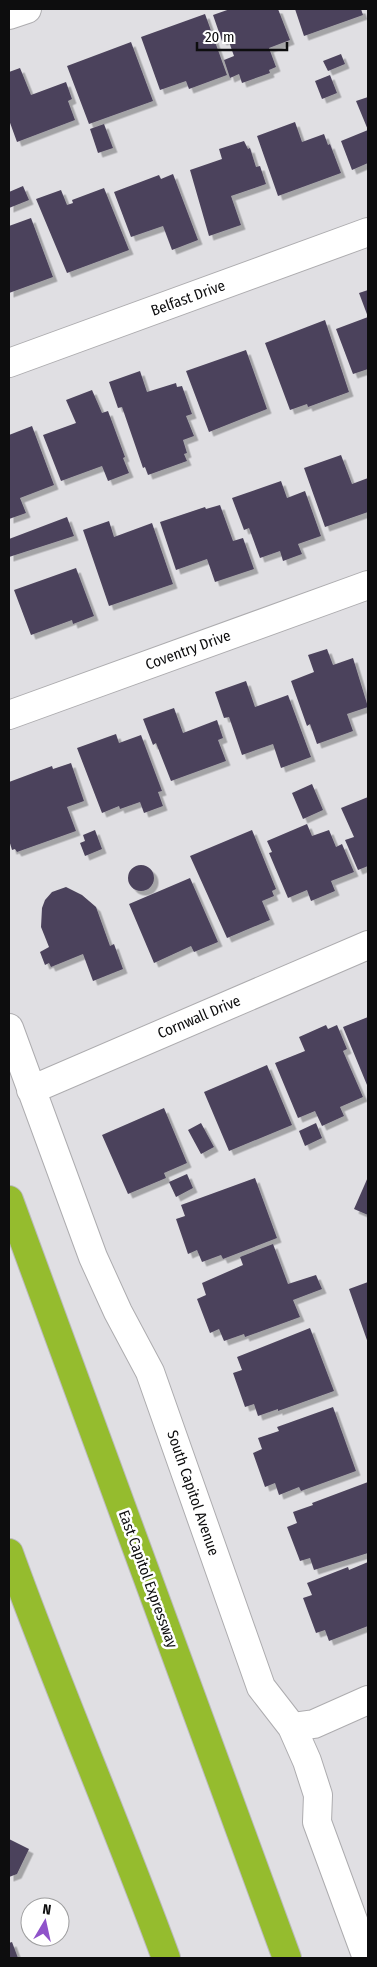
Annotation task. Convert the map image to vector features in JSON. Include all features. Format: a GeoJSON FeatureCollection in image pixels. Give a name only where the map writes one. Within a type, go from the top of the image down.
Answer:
{"type":"FeatureCollection","features":[{"type":"Feature","properties":{"kind":"highway","name":"East Capitol Expressway"},"geometry":{"type":"LineString","coordinates":[[9,1200],[287,1958]]}},
{"type":"Feature","properties":{"kind":"highway"},"geometry":{"type":"LineString","coordinates":[[9,1553],[37,1631],[132,1866],[166,1958]]}},
{"type":"Feature","properties":{"kind":"street"},"geometry":{"type":"LineString","coordinates":[[9,15],[27,9]]}},
{"type":"Feature","properties":{"kind":"street","name":"Belfast Drive"},"geometry":{"type":"LineString","coordinates":[[9,363],[368,232]]}},
{"type":"Feature","properties":{"kind":"street","name":"Coventry Drive"},"geometry":{"type":"LineString","coordinates":[[9,715],[368,585]]}},
{"type":"Feature","properties":{"kind":"street","name":"Cornwall Drive"},"geometry":{"type":"LineString","coordinates":[[31,1090],[368,946]]}},
{"type":"Feature","properties":{"kind":"street","name":"South Capitol Avenue"},"geometry":{"type":"LineString","coordinates":[[9,1028],[93,1257],[118,1312],[150,1372],[261,1686],[292,1727],[318,1795],[317,1822],[367,1958]]}},
{"type":"Feature","properties":{"kind":"street"},"geometry":{"type":"LineString","coordinates":[[292,1727],[314,1724],[368,1700]]}},
{"type":"Feature","properties":{"kind":"building"},"geometry":{"type":"Polygon","coordinates":[[[230,9],[278,9],[290,40],[269,48],[276,67],[269,70],[270,73],[242,83],[239,74],[230,78],[224,60],[234,56],[228,39],[222,41],[213,15],[230,9]]]}},
{"type":"Feature","properties":{"kind":"building"},"geometry":{"type":"Polygon","coordinates":[[[295,9],[361,9],[363,15],[304,36],[295,9]]]}},
{"type":"Feature","properties":{"kind":"building"},"geometry":{"type":"Polygon","coordinates":[[[205,14],[227,75],[189,89],[186,81],[160,90],[141,37],[205,14]]]}},
{"type":"Feature","properties":{"kind":"building"},"geometry":{"type":"Polygon","coordinates":[[[131,42],[153,101],[89,124],[67,66],[131,42]]]}},
{"type":"Feature","properties":{"kind":"building"},"geometry":{"type":"Polygon","coordinates":[[[341,54],[345,64],[328,71],[323,61],[341,54]]]}},
{"type":"Feature","properties":{"kind":"building"},"geometry":{"type":"Polygon","coordinates":[[[20,68],[31,95],[66,82],[72,99],[68,101],[75,120],[17,142],[9,120],[9,72],[20,68]]]}},
{"type":"Feature","properties":{"kind":"building"},"geometry":{"type":"Polygon","coordinates":[[[330,75],[337,93],[322,99],[315,81],[330,75]]]}},
{"type":"Feature","properties":{"kind":"building"},"geometry":{"type":"Polygon","coordinates":[[[368,97],[368,130],[356,101],[368,97]]]}},
{"type":"Feature","properties":{"kind":"building"},"geometry":{"type":"Polygon","coordinates":[[[295,122],[302,142],[324,134],[328,145],[330,144],[341,173],[278,196],[257,136],[295,122]]]}},
{"type":"Feature","properties":{"kind":"building"},"geometry":{"type":"Polygon","coordinates":[[[104,124],[113,148],[98,153],[90,129],[104,124]]]}},
{"type":"Feature","properties":{"kind":"building"},"geometry":{"type":"Polygon","coordinates":[[[368,130],[368,163],[352,170],[341,141],[368,130]]]}},
{"type":"Feature","properties":{"kind":"building"},"geometry":{"type":"Polygon","coordinates":[[[244,141],[248,149],[250,148],[256,167],[260,166],[266,184],[231,196],[241,225],[209,236],[190,170],[222,159],[219,149],[244,141]]]}},
{"type":"Feature","properties":{"kind":"building"},"geometry":{"type":"Polygon","coordinates":[[[173,174],[198,240],[172,250],[163,226],[131,237],[114,192],[159,175],[161,179],[173,174]]]}},
{"type":"Feature","properties":{"kind":"building"},"geometry":{"type":"Polygon","coordinates":[[[23,186],[29,200],[9,208],[9,192],[23,186]]]}},
{"type":"Feature","properties":{"kind":"building"},"geometry":{"type":"Polygon","coordinates":[[[104,188],[129,250],[67,273],[36,199],[61,190],[67,205],[73,203],[72,200],[104,188]]]}},
{"type":"Feature","properties":{"kind":"building"},"geometry":{"type":"Polygon","coordinates":[[[31,218],[53,277],[9,293],[9,226],[31,218]]]}},
{"type":"Feature","properties":{"kind":"building"},"geometry":{"type":"Polygon","coordinates":[[[368,290],[368,317],[359,293],[368,290]]]}},
{"type":"Feature","properties":{"kind":"building"},"geometry":{"type":"Polygon","coordinates":[[[368,317],[368,369],[353,374],[336,329],[368,317]]]}},
{"type":"Feature","properties":{"kind":"building"},"geometry":{"type":"Polygon","coordinates":[[[325,320],[349,392],[308,407],[307,404],[290,410],[265,343],[325,320]]]}},
{"type":"Feature","properties":{"kind":"building"},"geometry":{"type":"Polygon","coordinates":[[[246,350],[267,409],[209,432],[186,371],[246,350]]]}},
{"type":"Feature","properties":{"kind":"building"},"geometry":{"type":"Polygon","coordinates":[[[140,371],[147,392],[176,383],[177,387],[182,386],[192,414],[186,416],[194,436],[183,440],[187,453],[184,454],[187,461],[148,475],[145,467],[143,468],[122,407],[118,408],[109,382],[140,371]]]}},
{"type":"Feature","properties":{"kind":"building"},"geometry":{"type":"Polygon","coordinates":[[[92,390],[102,413],[108,411],[129,473],[108,481],[102,466],[61,481],[43,435],[76,423],[66,400],[92,390]]]}},
{"type":"Feature","properties":{"kind":"building"},"geometry":{"type":"Polygon","coordinates":[[[32,426],[54,485],[20,498],[26,513],[9,519],[9,435],[32,426]]]}},
{"type":"Feature","properties":{"kind":"building"},"geometry":{"type":"Polygon","coordinates":[[[341,455],[352,484],[368,478],[368,512],[325,527],[304,468],[341,455]]]}},
{"type":"Feature","properties":{"kind":"building"},"geometry":{"type":"Polygon","coordinates":[[[281,481],[287,498],[305,491],[321,536],[298,544],[302,554],[283,561],[280,551],[260,558],[249,528],[244,530],[232,498],[281,481]]]}},
{"type":"Feature","properties":{"kind":"building"},"geometry":{"type":"Polygon","coordinates":[[[220,505],[233,541],[243,538],[254,569],[215,582],[207,559],[176,570],[160,522],[205,507],[206,509],[220,505]]]}},
{"type":"Feature","properties":{"kind":"building"},"geometry":{"type":"Polygon","coordinates":[[[67,517],[74,536],[9,557],[9,539],[67,517]]]}},
{"type":"Feature","properties":{"kind":"building"},"geometry":{"type":"Polygon","coordinates":[[[109,521],[114,537],[152,523],[173,584],[109,606],[83,530],[109,521]]]}},
{"type":"Feature","properties":{"kind":"building"},"geometry":{"type":"Polygon","coordinates":[[[76,568],[94,616],[73,624],[72,620],[31,635],[14,590],[76,568]]]}},
{"type":"Feature","properties":{"kind":"building"},"geometry":{"type":"Polygon","coordinates":[[[327,649],[333,665],[353,658],[368,707],[347,714],[353,731],[317,744],[310,724],[307,726],[291,681],[314,672],[308,655],[327,649]]]}},
{"type":"Feature","properties":{"kind":"building"},"geometry":{"type":"Polygon","coordinates":[[[246,681],[255,707],[288,695],[311,757],[281,768],[273,744],[242,755],[229,717],[224,718],[215,692],[246,681]]]}},
{"type":"Feature","properties":{"kind":"building"},"geometry":{"type":"Polygon","coordinates":[[[174,708],[183,733],[217,720],[223,738],[218,740],[226,761],[171,781],[156,743],[153,745],[143,719],[174,708]]]}},
{"type":"Feature","properties":{"kind":"building"},"geometry":{"type":"Polygon","coordinates":[[[116,734],[119,743],[141,735],[162,791],[158,792],[163,806],[144,813],[140,802],[120,809],[119,806],[102,813],[77,748],[116,734]]]}},
{"type":"Feature","properties":{"kind":"building"},"geometry":{"type":"Polygon","coordinates":[[[71,763],[84,801],[67,807],[76,831],[17,852],[15,849],[12,850],[9,840],[9,782],[52,766],[53,769],[71,763]]]}},
{"type":"Feature","properties":{"kind":"building"},"geometry":{"type":"Polygon","coordinates":[[[312,784],[323,810],[303,819],[292,793],[312,784]]]}},
{"type":"Feature","properties":{"kind":"building"},"geometry":{"type":"Polygon","coordinates":[[[368,797],[368,866],[358,870],[345,840],[354,837],[341,808],[368,797]]]}},
{"type":"Feature","properties":{"kind":"building"},"geometry":{"type":"Polygon","coordinates":[[[307,824],[312,836],[329,830],[336,847],[342,844],[354,872],[331,881],[335,891],[311,901],[307,890],[288,898],[269,853],[272,852],[267,841],[307,824]]]}},
{"type":"Feature","properties":{"kind":"building"},"geometry":{"type":"Polygon","coordinates":[[[95,830],[102,849],[85,856],[80,843],[85,841],[83,835],[95,830]]]}},
{"type":"Feature","properties":{"kind":"building"},"geometry":{"type":"Polygon","coordinates":[[[252,830],[276,889],[272,891],[274,896],[262,901],[270,920],[227,938],[190,856],[252,830]]]}},
{"type":"Feature","properties":{"kind":"building"},"geometry":{"type":"Polygon","coordinates":[[[141,865],[150,869],[154,878],[150,887],[141,891],[132,887],[128,878],[132,869],[141,865]]]}},
{"type":"Feature","properties":{"kind":"building"},"geometry":{"type":"Polygon","coordinates":[[[190,878],[218,942],[194,952],[191,946],[154,963],[129,904],[190,878]]]}},
{"type":"Feature","properties":{"kind":"building"},"geometry":{"type":"Polygon","coordinates":[[[66,887],[82,895],[96,907],[110,946],[114,944],[123,969],[93,981],[83,954],[51,967],[49,963],[45,965],[40,952],[49,947],[41,927],[42,908],[45,900],[52,892],[66,887]]]}},
{"type":"Feature","properties":{"kind":"building"},"geometry":{"type":"Polygon","coordinates":[[[368,1017],[368,1084],[367,1085],[343,1027],[368,1017]]]}},
{"type":"Feature","properties":{"kind":"building"},"geometry":{"type":"Polygon","coordinates":[[[326,1025],[328,1029],[337,1025],[347,1049],[343,1051],[363,1097],[340,1107],[344,1116],[322,1126],[315,1111],[298,1118],[275,1063],[305,1051],[299,1037],[326,1025]]]}},
{"type":"Feature","properties":{"kind":"building"},"geometry":{"type":"Polygon","coordinates":[[[267,1065],[292,1125],[229,1151],[204,1092],[267,1065]]]}},
{"type":"Feature","properties":{"kind":"building"},"geometry":{"type":"Polygon","coordinates":[[[164,1108],[187,1163],[164,1173],[166,1178],[128,1194],[102,1135],[164,1108]]]}},
{"type":"Feature","properties":{"kind":"building"},"geometry":{"type":"Polygon","coordinates":[[[201,1123],[214,1147],[201,1154],[188,1130],[201,1123]]]}},
{"type":"Feature","properties":{"kind":"building"},"geometry":{"type":"Polygon","coordinates":[[[316,1123],[322,1138],[305,1146],[299,1131],[316,1123]]]}},
{"type":"Feature","properties":{"kind":"building"},"geometry":{"type":"Polygon","coordinates":[[[187,1174],[193,1188],[176,1197],[169,1182],[187,1174]]]}},
{"type":"Feature","properties":{"kind":"building"},"geometry":{"type":"Polygon","coordinates":[[[368,1177],[368,1215],[354,1209],[368,1177]]]}},
{"type":"Feature","properties":{"kind":"building"},"geometry":{"type":"Polygon","coordinates":[[[255,1178],[277,1238],[223,1259],[221,1255],[202,1262],[197,1250],[188,1254],[176,1219],[185,1216],[181,1205],[255,1178]]]}},
{"type":"Feature","properties":{"kind":"building"},"geometry":{"type":"Polygon","coordinates":[[[273,1244],[288,1284],[316,1275],[322,1289],[293,1300],[300,1317],[245,1337],[244,1334],[224,1341],[219,1329],[210,1333],[197,1299],[206,1295],[202,1283],[243,1265],[240,1257],[273,1244]]]}},
{"type":"Feature","properties":{"kind":"building"},"geometry":{"type":"Polygon","coordinates":[[[368,1282],[368,1343],[349,1289],[368,1282]]]}},
{"type":"Feature","properties":{"kind":"building"},"geometry":{"type":"Polygon","coordinates":[[[310,1328],[334,1391],[258,1416],[254,1404],[245,1407],[233,1373],[242,1370],[237,1357],[310,1328]]]}},
{"type":"Feature","properties":{"kind":"building"},"geometry":{"type":"Polygon","coordinates":[[[333,1407],[356,1471],[301,1491],[299,1487],[279,1495],[275,1483],[265,1487],[253,1453],[262,1449],[258,1438],[279,1431],[277,1427],[333,1407]]]}},
{"type":"Feature","properties":{"kind":"building"},"geometry":{"type":"Polygon","coordinates":[[[368,1482],[368,1553],[314,1570],[310,1558],[300,1561],[287,1527],[297,1523],[293,1512],[368,1482]]]}},
{"type":"Feature","properties":{"kind":"building"},"geometry":{"type":"Polygon","coordinates":[[[368,1562],[368,1626],[329,1641],[325,1630],[316,1633],[303,1598],[312,1595],[307,1583],[348,1567],[349,1570],[368,1562]]]}},
{"type":"Feature","properties":{"kind":"building"},"geometry":{"type":"Polygon","coordinates":[[[9,1839],[29,1849],[17,1874],[9,1877],[9,1839]]]}},
{"type":"Feature","properties":{"kind":"building"},"geometry":{"type":"Polygon","coordinates":[[[12,1942],[18,1958],[9,1958],[9,1943],[12,1942]]]}}]}
